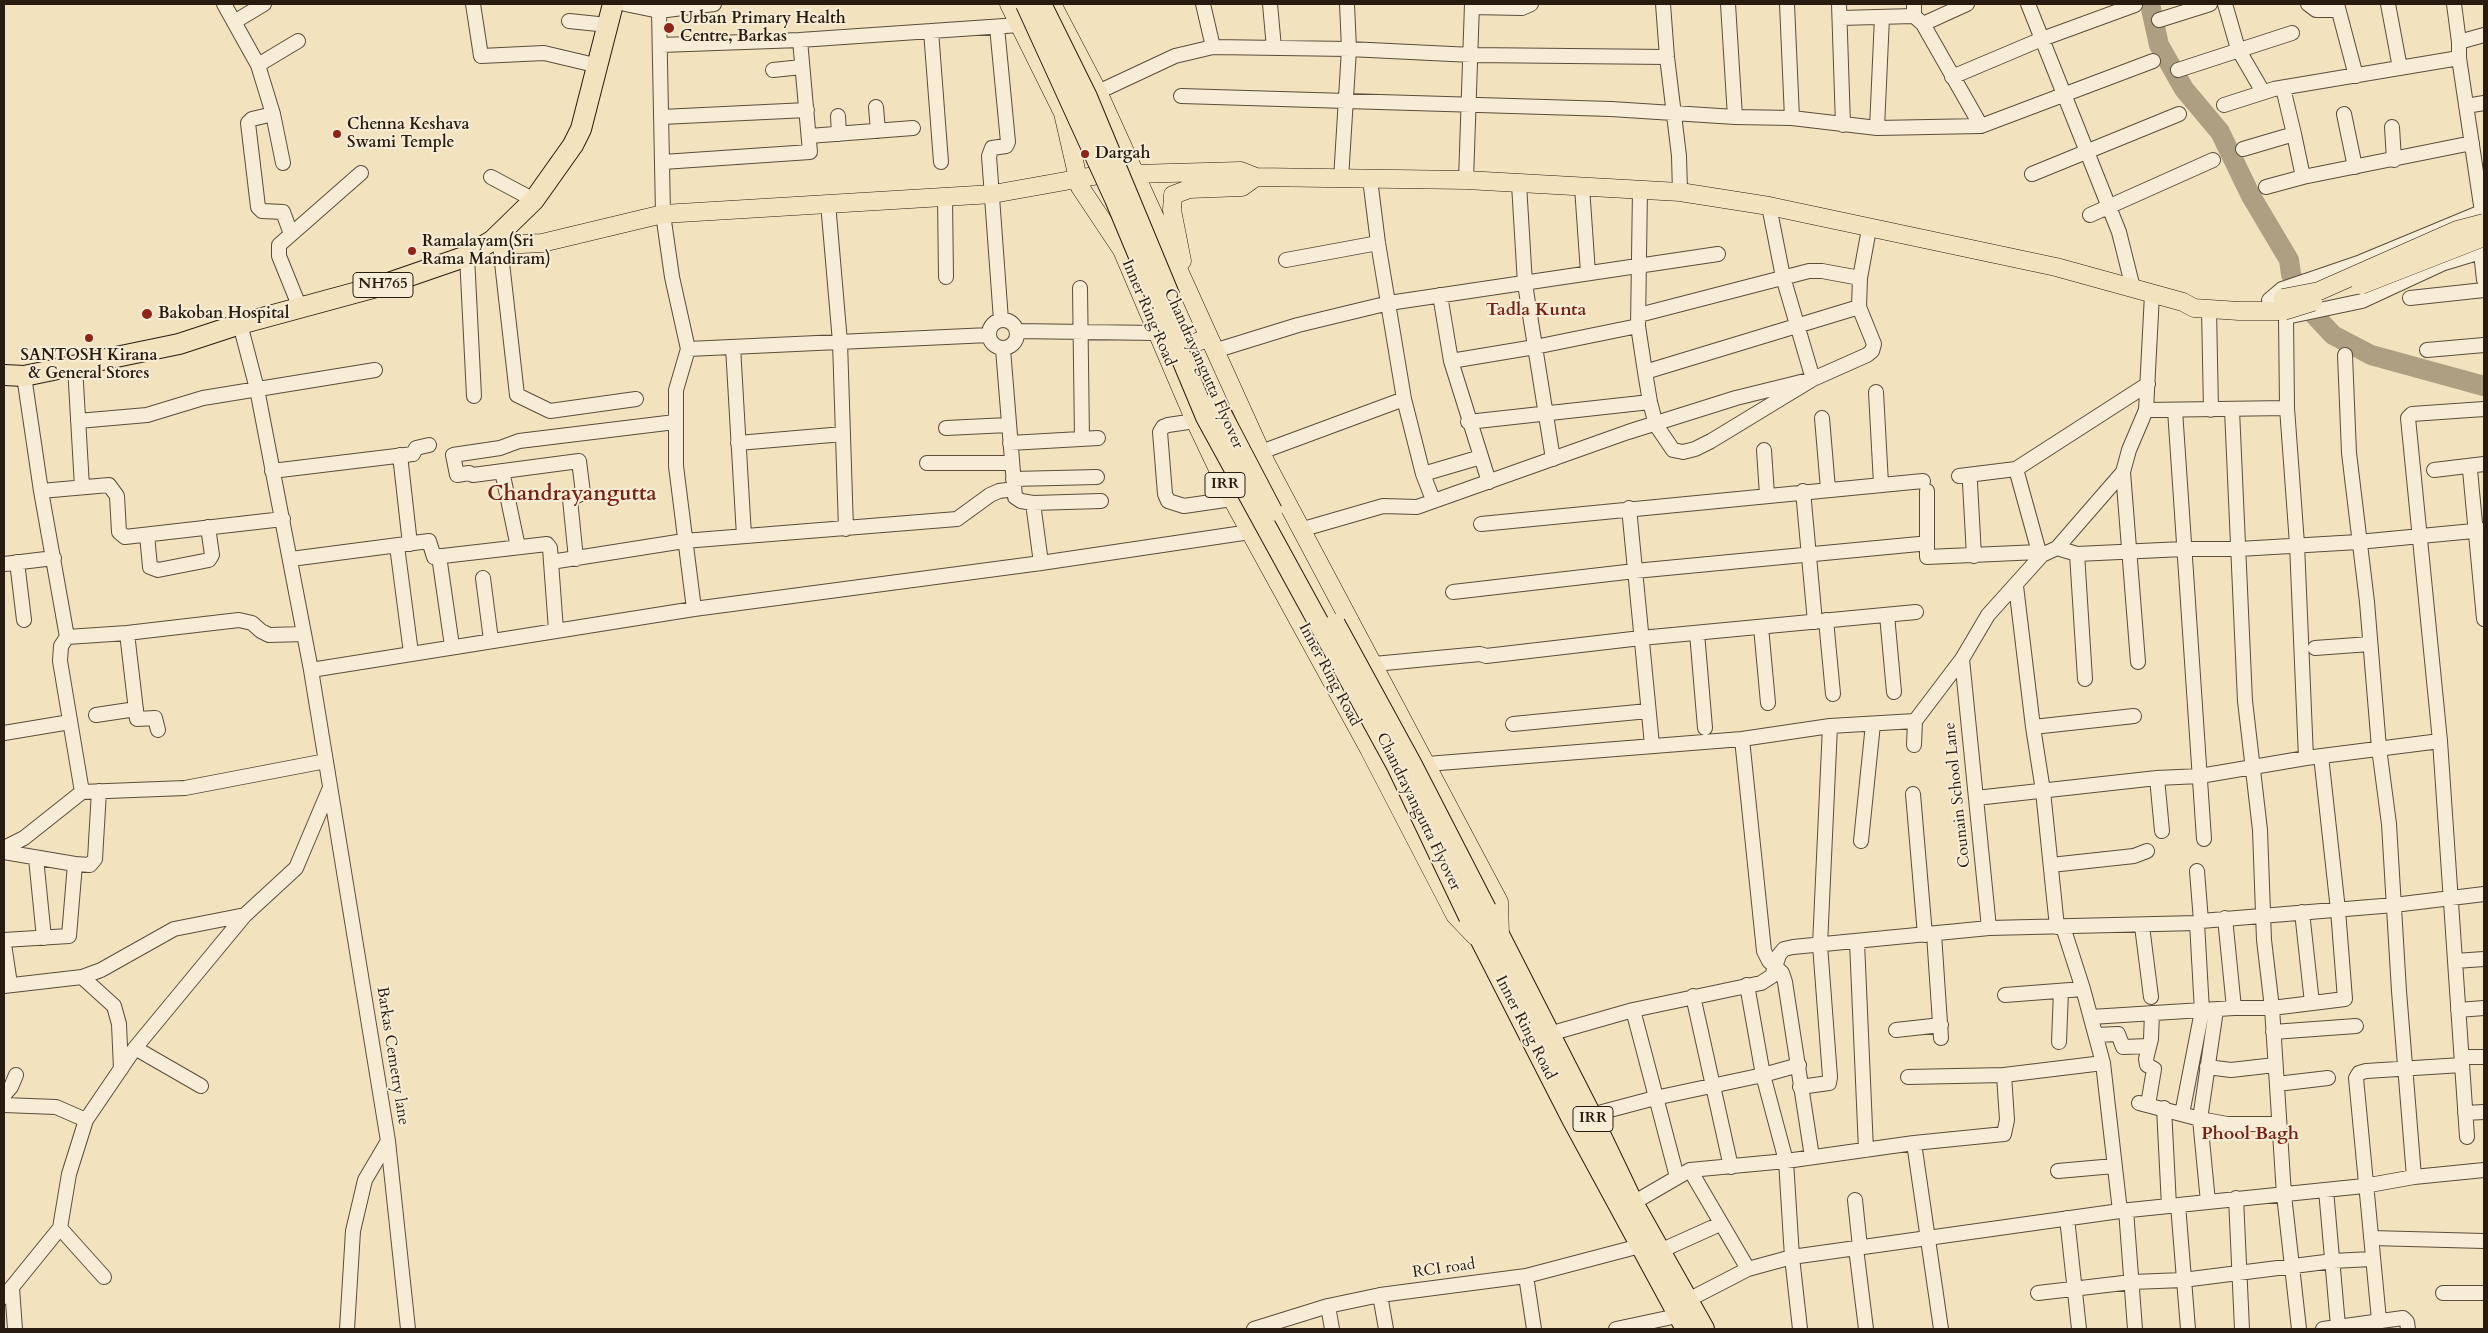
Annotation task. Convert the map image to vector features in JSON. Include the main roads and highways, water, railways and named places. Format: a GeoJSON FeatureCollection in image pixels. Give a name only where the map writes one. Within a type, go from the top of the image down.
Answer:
{"type":"FeatureCollection","features":[{"type":"Feature","properties":{"kind":"highway","name":"NH765"},"geometry":{"type":"LineString","coordinates":[[4,375],[24,376],[179,344],[240,324],[380,286],[467,256],[497,243],[534,200],[573,145],[581,129],[599,66],[613,4]]}},
{"type":"Feature","properties":{"kind":"highway","name":"Chandrayangutta Flyover"},"geometry":{"type":"LineString","coordinates":[[1026,4],[1115,199],[1206,417],[1478,913]]}},
{"type":"Feature","properties":{"kind":"highway","name":"Chandrayangutta Flyover"},"geometry":{"type":"LineString","coordinates":[[1041,4],[1087,97],[1218,410],[1286,537],[1364,675],[1492,941]]}},
{"type":"Feature","properties":{"kind":"highway","name":"Inner Ring Road"},"geometry":{"type":"LineString","coordinates":[[1492,941],[1540,1036],[1640,1246],[1684,1315],[1704,1329]]}},
{"type":"Feature","properties":{"kind":"highway","name":"Inner Ring Road"},"geometry":{"type":"LineString","coordinates":[[1540,1036],[1591,1115],[1633,1203],[1660,1251],[1684,1315]]}},
{"type":"Feature","properties":{"kind":"main road","name":"Inner Ring Road"},"geometry":{"type":"LineString","coordinates":[[1009,4],[1063,113],[1080,186],[1122,250],[1156,333],[1232,499],[1369,749],[1455,915],[1492,941],[1500,902],[1377,668],[1300,530],[1261,452],[1136,173],[1098,92],[1052,4]]}},
{"type":"Feature","properties":{"kind":"main road"},"geometry":{"type":"LineString","coordinates":[[497,243],[542,243],[663,214],[993,194],[1052,185],[1077,178],[1136,173],[1241,171],[1256,177],[1466,180],[1680,192],[1769,206],[1868,229],[2056,267],[2183,302],[2194,308],[2209,309],[2281,306],[2326,299],[2483,247]]}},
{"type":"Feature","properties":{"kind":"main road"},"geometry":{"type":"LineString","coordinates":[[1165,353],[1209,339],[1205,316],[1183,266],[1172,210],[1173,194],[1189,190],[1242,187],[1256,177]]}},
{"type":"Feature","properties":{"kind":"main road"},"geometry":{"type":"LineString","coordinates":[[2183,302],[2194,298],[2281,306],[2457,230],[2483,215]]}},
{"type":"Feature","properties":{"kind":"waterway"},"geometry":{"type":"LineString","coordinates":[[2150,4],[2159,45],[2184,89],[2220,132],[2251,196],[2289,260],[2291,274],[2303,303],[2333,335],[2371,355],[2484,386]]}},
{"type":"Feature","properties":{"kind":"place","name":"Urban Primary Health Centre, Barkas"},"geometry":{"type":"Point","coordinates":[669,28]}},
{"type":"Feature","properties":{"kind":"place","name":"Chenna Keshava Swami Temple"},"geometry":{"type":"Point","coordinates":[337,134]}},
{"type":"Feature","properties":{"kind":"place","name":"Dargah"},"geometry":{"type":"Point","coordinates":[1085,154]}},
{"type":"Feature","properties":{"kind":"place","name":"Ramalayam(Sri Rama Mandiram)"},"geometry":{"type":"Point","coordinates":[412,251]}},
{"type":"Feature","properties":{"kind":"place","name":"Bakoban Hospital"},"geometry":{"type":"Point","coordinates":[147,314]}},
{"type":"Feature","properties":{"kind":"place","name":"SANTOSH Kirana & General Stores"},"geometry":{"type":"Point","coordinates":[89,338]}},
{"type":"Feature","properties":{"kind":"district","name":"Tadla Kunta"},"geometry":{"type":"Point","coordinates":[1536,311]}},
{"type":"Feature","properties":{"kind":"district","name":"Chandrayangutta"},"geometry":{"type":"Point","coordinates":[572,495]}},
{"type":"Feature","properties":{"kind":"district","name":"Phool Bagh"},"geometry":{"type":"Point","coordinates":[2250,1135]}}]}
